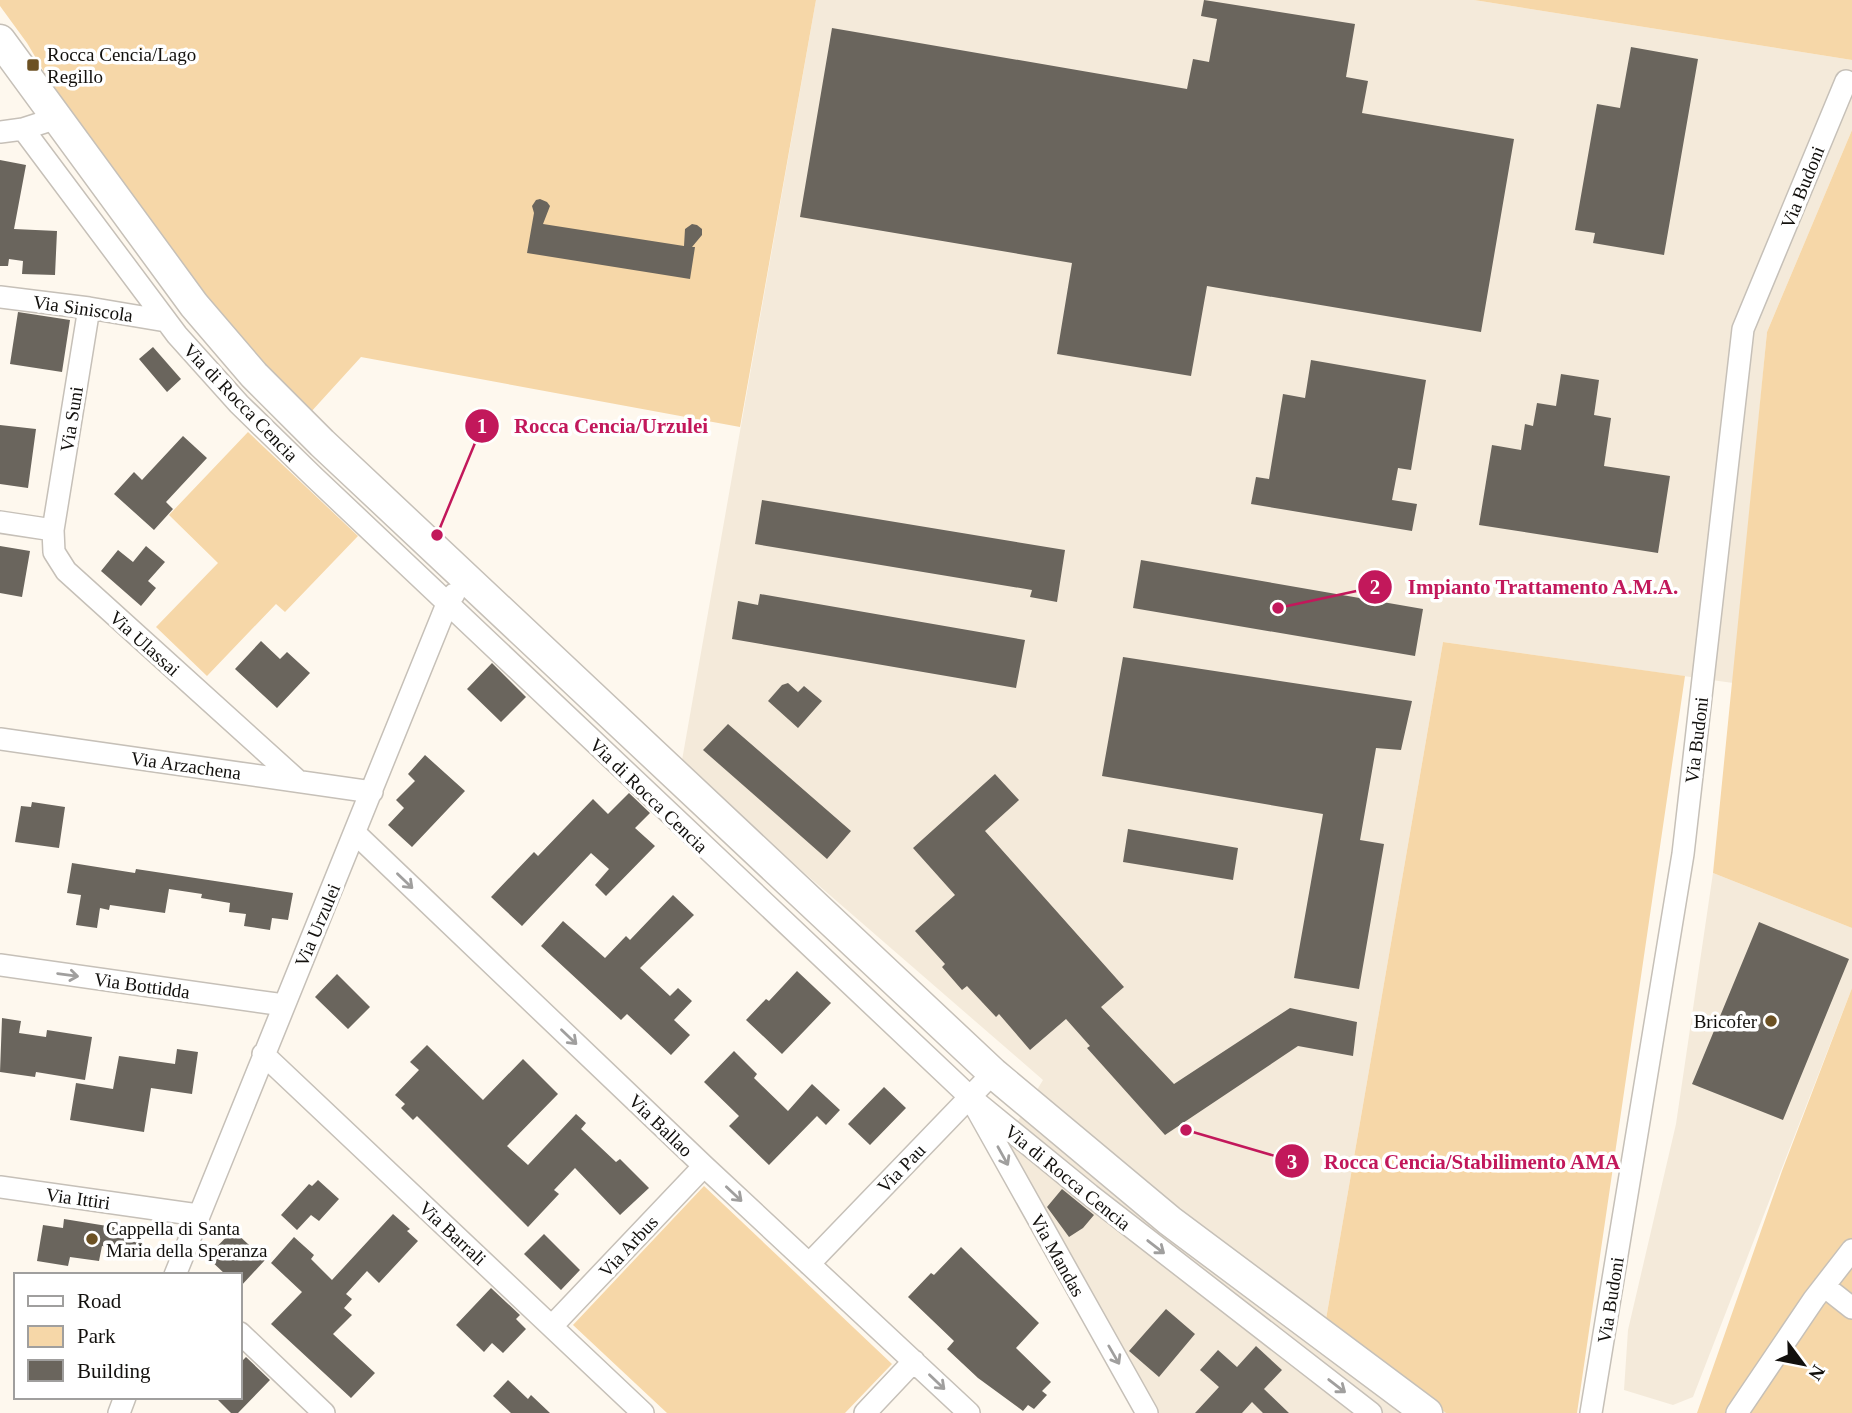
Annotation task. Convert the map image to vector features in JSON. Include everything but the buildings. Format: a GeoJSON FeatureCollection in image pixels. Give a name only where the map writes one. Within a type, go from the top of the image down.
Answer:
{"type":"FeatureCollection","features":[{"type":"Feature","properties":{"kind":"main road","name":"Via di Rocca Cencia"},"geometry":{"type":"LineString","coordinates":[[0,40],[166,269],[254,376],[347,468],[993,1073],[1178,1227],[1427,1413]]}},
{"type":"Feature","properties":{"kind":"street","name":"Via Budoni"},"geometry":{"type":"LineString","coordinates":[[1591,1413],[1683,854],[1743,330],[1846,81]]}},
{"type":"Feature","properties":{"kind":"street"},"geometry":{"type":"LineString","coordinates":[[0,132],[23,129],[57,118]]}},
{"type":"Feature","properties":{"kind":"street","name":"Via di Rocca Cencia"},"geometry":{"type":"LineString","coordinates":[[23,129],[166,321],[239,404],[447,604],[970,1097],[1100,1203],[1371,1413]]}},
{"type":"Feature","properties":{"kind":"street","name":"Via Siniscola"},"geometry":{"type":"LineString","coordinates":[[0,297],[89,307],[166,321]]}},
{"type":"Feature","properties":{"kind":"street","name":"Via Suni"},"geometry":{"type":"LineString","coordinates":[[53,530],[89,307]]}},
{"type":"Feature","properties":{"kind":"street"},"geometry":{"type":"LineString","coordinates":[[0,522],[53,530]]}},
{"type":"Feature","properties":{"kind":"street","name":"Via Ulassai"},"geometry":{"type":"LineString","coordinates":[[53,530],[52,542],[56,556],[71,576],[296,780]]}},
{"type":"Feature","properties":{"kind":"street","name":"Via Urzulei"},"geometry":{"type":"LineString","coordinates":[[176,1273],[447,604],[465,578]]}},
{"type":"Feature","properties":{"kind":"street","name":"Via Arzachena"},"geometry":{"type":"LineString","coordinates":[[0,739],[372,792]]}},
{"type":"Feature","properties":{"kind":"street","name":"Via Ballao"},"geometry":{"type":"LineString","coordinates":[[355,834],[704,1166],[969,1413]]}},
{"type":"Feature","properties":{"kind":"street"},"geometry":{"type":"LineString","coordinates":[[816,951],[837,928]]}},
{"type":"Feature","properties":{"kind":"street","name":"Via Bottidda"},"geometry":{"type":"LineString","coordinates":[[0,965],[284,1005]]}},
{"type":"Feature","properties":{"kind":"street","name":"Via Barrali"},"geometry":{"type":"LineString","coordinates":[[263,1054],[643,1413]]}},
{"type":"Feature","properties":{"kind":"street","name":"Via Pau"},"geometry":{"type":"LineString","coordinates":[[809,1264],[993,1073]]}},
{"type":"Feature","properties":{"kind":"street","name":"Via Mandas"},"geometry":{"type":"LineString","coordinates":[[970,1097],[1147,1413]]}},
{"type":"Feature","properties":{"kind":"street","name":"Via Arbus"},"geometry":{"type":"LineString","coordinates":[[552,1326],[704,1166]]}},
{"type":"Feature","properties":{"kind":"street","name":"Via Ittiri"},"geometry":{"type":"LineString","coordinates":[[0,1187],[198,1215]]}},
{"type":"Feature","properties":{"kind":"street"},"geometry":{"type":"LineString","coordinates":[[1737,1413],[1824,1286],[1852,1250]]}},
{"type":"Feature","properties":{"kind":"street"},"geometry":{"type":"LineString","coordinates":[[1824,1286],[1852,1308]]}},
{"type":"Feature","properties":{"kind":"street"},"geometry":{"type":"LineString","coordinates":[[242,1335],[324,1413]]}},
{"type":"Feature","properties":{"kind":"street"},"geometry":{"type":"LineString","coordinates":[[865,1413],[914,1360]]}},
{"type":"Feature","properties":{"kind":"shaded area"},"geometry":{"type":"Polygon","coordinates":[[[816,0],[1474,0],[1852,60],[1852,130],[1767,332],[1733,683],[1443,642],[1325,1325],[1446,1413],[1159,1413],[1004,1144],[1043,1080],[681,766],[816,0]]]}},
{"type":"Feature","properties":{"kind":"shaded area"},"geometry":{"type":"Polygon","coordinates":[[[1713,873],[1852,928],[1852,988],[1693,1397],[1673,1405],[1624,1390],[1628,1330],[1676,1124],[1713,873]]]}},
{"type":"Feature","properties":{"kind":"green space"},"geometry":{"type":"Polygon","coordinates":[[[0,0],[816,0],[740,427],[361,357],[310,413],[218,316],[62,102],[27,43],[0,6],[0,0]]]}},
{"type":"Feature","properties":{"kind":"green space"},"geometry":{"type":"Polygon","coordinates":[[[1474,0],[1852,0],[1852,60],[1474,0]]]}},
{"type":"Feature","properties":{"kind":"green space"},"geometry":{"type":"Polygon","coordinates":[[[1852,130],[1852,928],[1713,873],[1767,332],[1852,130]]]}},
{"type":"Feature","properties":{"kind":"green space"},"geometry":{"type":"Polygon","coordinates":[[[248,432],[358,536],[285,612],[276,604],[207,676],[156,627],[218,563],[169,515],[248,432]]]}},
{"type":"Feature","properties":{"kind":"green space"},"geometry":{"type":"Polygon","coordinates":[[[1443,642],[1685,676],[1577,1413],[1446,1413],[1325,1325],[1443,642]]]}},
{"type":"Feature","properties":{"kind":"green space"},"geometry":{"type":"Polygon","coordinates":[[[1852,988],[1852,1413],[1697,1413],[1782,1171],[1852,988]]]}},
{"type":"Feature","properties":{"kind":"green space"},"geometry":{"type":"Polygon","coordinates":[[[704,1186],[892,1364],[845,1413],[667,1413],[573,1325],[704,1186]]]}},
{"type":"Feature","properties":{"kind":"place","name":"Rocca Cencia/Lago Regillo"},"geometry":{"type":"Point","coordinates":[33,65]}},
{"type":"Feature","properties":{"kind":"place","name":"Rocca Cencia/Urzulei"},"geometry":{"type":"Point","coordinates":[437,535]}},
{"type":"Feature","properties":{"kind":"place","name":"Impianto Trattamento A.M.A."},"geometry":{"type":"Point","coordinates":[1278,608]}},
{"type":"Feature","properties":{"kind":"place","name":"Bricofer"},"geometry":{"type":"Point","coordinates":[1771,1021]}},
{"type":"Feature","properties":{"kind":"place","name":"Rocca Cencia/Stabilimento AMA"},"geometry":{"type":"Point","coordinates":[1186,1130]}},
{"type":"Feature","properties":{"kind":"place","name":"Cappella di Santa Maria della Speranza"},"geometry":{"type":"Point","coordinates":[92,1239]}}]}
